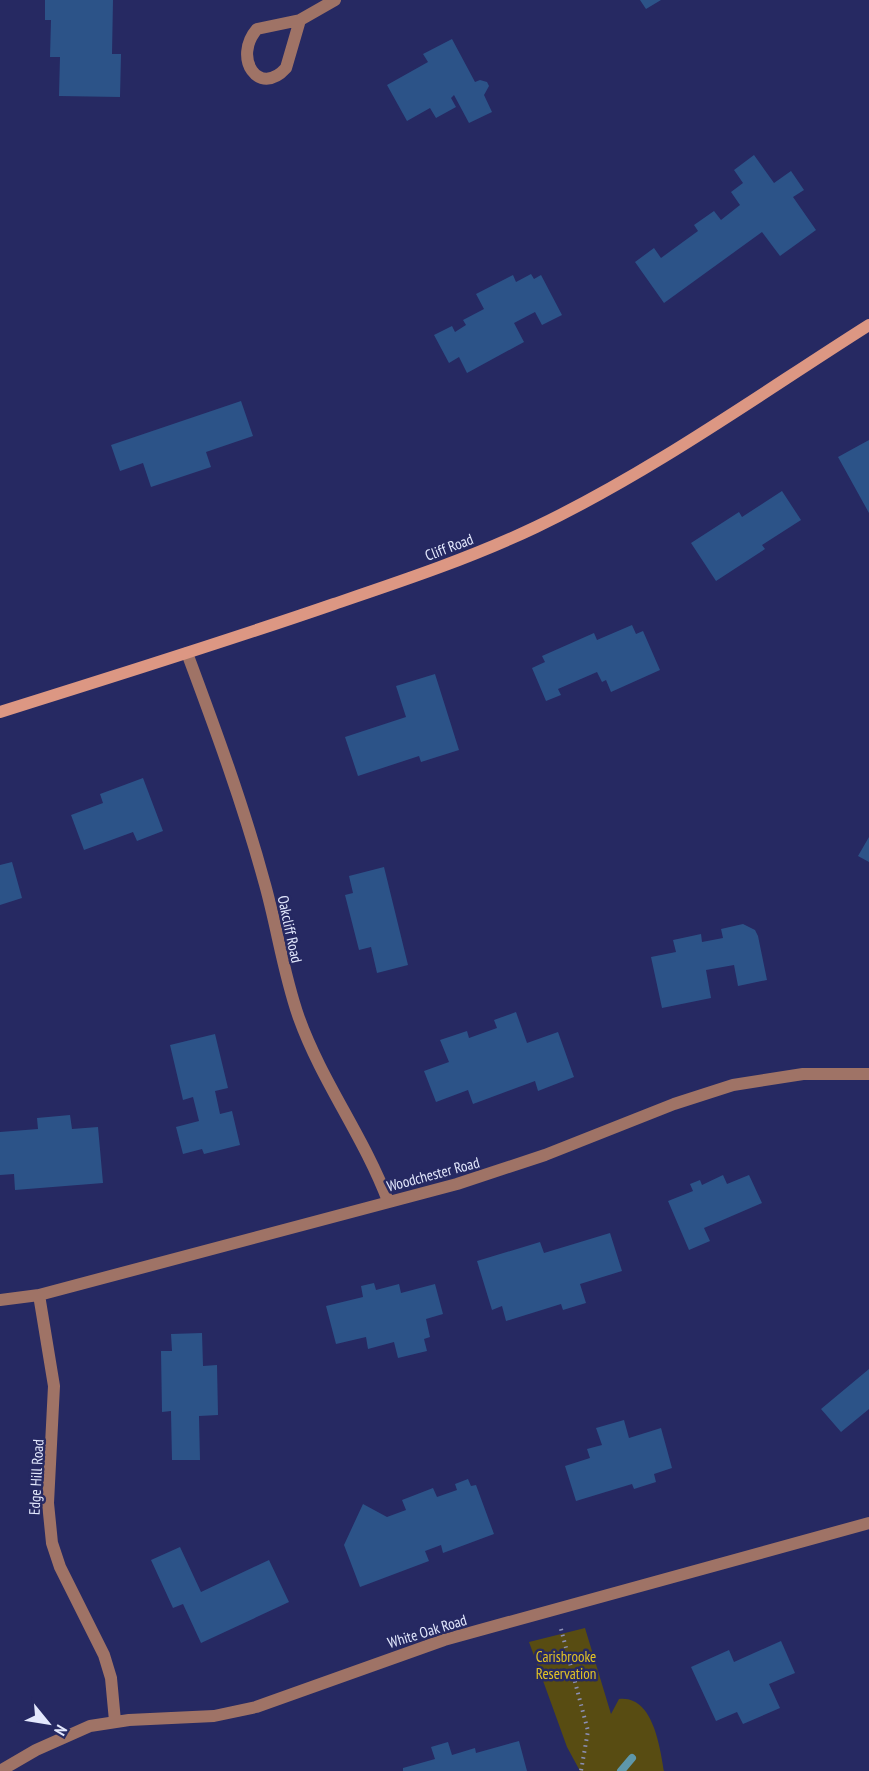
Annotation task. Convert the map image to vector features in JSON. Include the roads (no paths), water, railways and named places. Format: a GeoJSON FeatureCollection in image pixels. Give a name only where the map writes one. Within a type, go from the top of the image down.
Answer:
{"type":"FeatureCollection","features":[{"type":"Feature","properties":{"kind":"street"},"geometry":{"type":"LineString","coordinates":[[300,20],[286,68],[281,73],[268,78],[254,74],[249,68],[246,55],[248,43],[257,29],[300,20],[335,0]]}},
{"type":"Feature","properties":{"kind":"street","name":"Cliff Road"},"geometry":{"type":"LineString","coordinates":[[0,712],[187,653],[426,573],[535,527],[638,471],[869,325]]}},
{"type":"Feature","properties":{"kind":"street","name":"Oakcliff Road"},"geometry":{"type":"LineString","coordinates":[[187,653],[264,880],[284,969],[299,1018],[312,1052],[376,1170],[388,1201]]}},
{"type":"Feature","properties":{"kind":"street","name":"Woodchester Road"},"geometry":{"type":"LineString","coordinates":[[0,1300],[39,1294],[503,1170],[674,1104],[734,1085],[803,1074],[869,1074]]}},
{"type":"Feature","properties":{"kind":"street","name":"Edge Hill Road"},"geometry":{"type":"LineString","coordinates":[[39,1294],[54,1386],[48,1503],[52,1543],[60,1567],[104,1655],[111,1678],[115,1721]]}},
{"type":"Feature","properties":{"kind":"street","name":"White Oak Road"},"geometry":{"type":"LineString","coordinates":[[0,1771],[71,1733],[115,1721],[202,1717],[256,1707],[423,1647],[869,1522]]}},
{"type":"Feature","properties":{"kind":"waterway"},"geometry":{"type":"LineString","coordinates":[[621,1771],[632,1758]]}},
{"type":"Feature","properties":{"kind":"park label","name":"Carisbrooke Reservation"},"geometry":{"type":"Point","coordinates":[566,1664]}}]}
